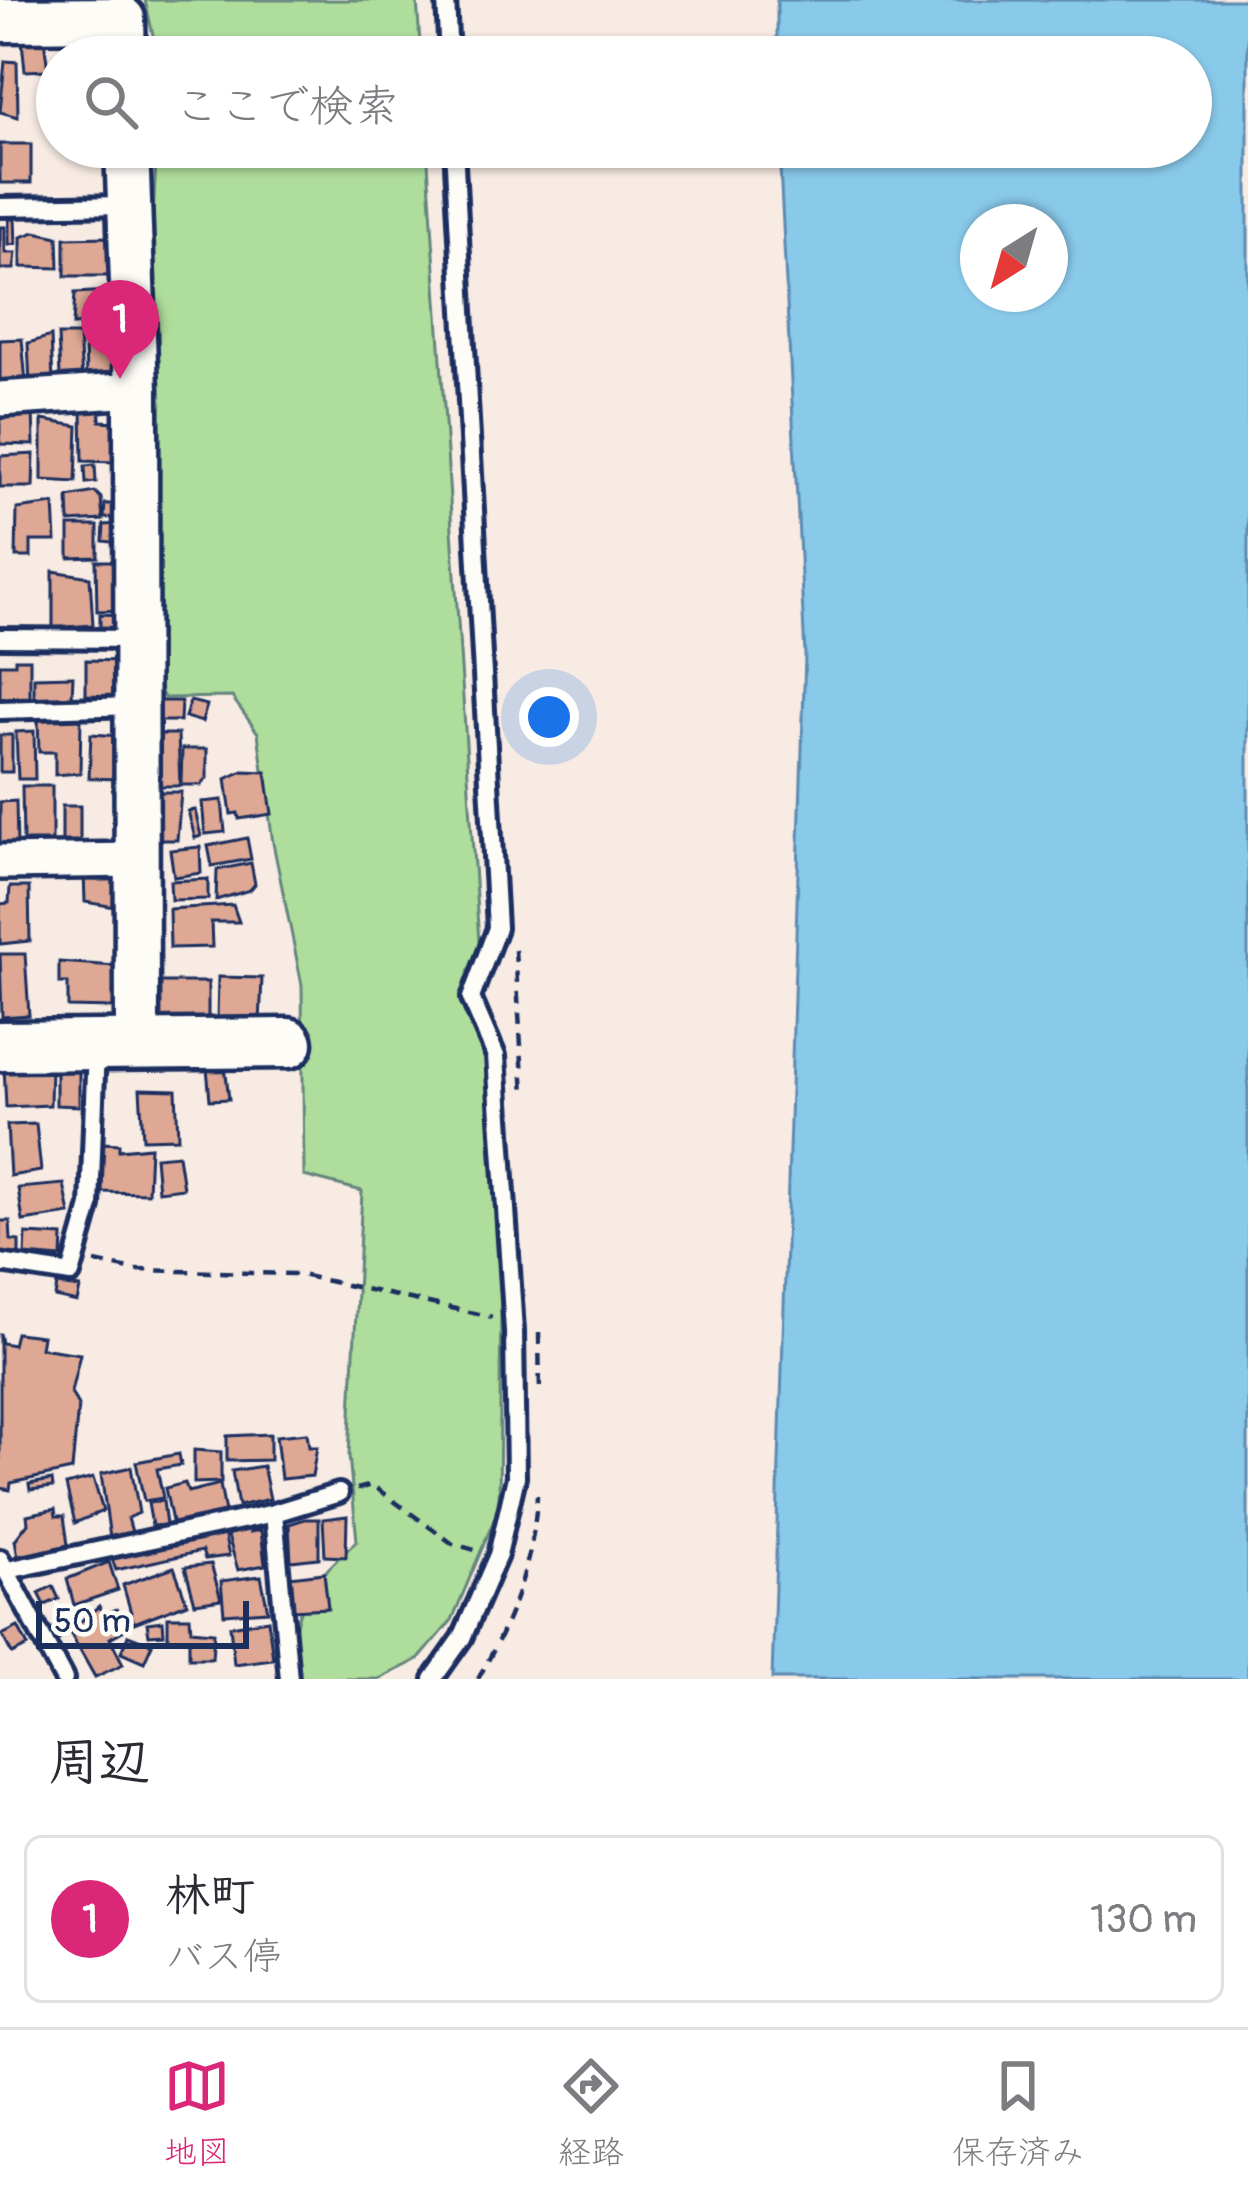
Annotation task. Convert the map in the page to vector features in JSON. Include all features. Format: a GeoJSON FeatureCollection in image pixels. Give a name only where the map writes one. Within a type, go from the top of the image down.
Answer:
{"type":"FeatureCollection","features":[{"type":"Feature","properties":{"kind":"main road"},"geometry":{"type":"LineString","coordinates":[[0,1046],[288,1043]]}},
{"type":"Feature","properties":{"kind":"street"},"geometry":{"type":"LineString","coordinates":[[0,20],[122,25]]}},
{"type":"Feature","properties":{"kind":"street"},"geometry":{"type":"LineString","coordinates":[[117,1046],[137,860],[136,391],[129,168]]}},
{"type":"Feature","properties":{"kind":"street"},"geometry":{"type":"LineString","coordinates":[[0,399],[136,391]]}},
{"type":"Feature","properties":{"kind":"street"},"geometry":{"type":"LineString","coordinates":[[0,862],[137,860]]}},
{"type":"Feature","properties":{"kind":"lane"},"geometry":{"type":"LineString","coordinates":[[446,0],[448,36]]}},
{"type":"Feature","properties":{"kind":"lane"},"geometry":{"type":"LineString","coordinates":[[433,1679],[462,1638],[498,1556],[516,1477],[513,1320],[496,1056],[471,998],[496,928],[455,168]]}},
{"type":"Feature","properties":{"kind":"lane"},"geometry":{"type":"LineString","coordinates":[[0,207],[130,205]]}},
{"type":"Feature","properties":{"kind":"lane"},"geometry":{"type":"LineString","coordinates":[[0,638],[137,639]]}},
{"type":"Feature","properties":{"kind":"lane"},"geometry":{"type":"LineString","coordinates":[[0,710],[137,706]]}},
{"type":"Feature","properties":{"kind":"lane"},"geometry":{"type":"LineString","coordinates":[[0,1263],[71,1274],[90,1206],[117,1046]]}},
{"type":"Feature","properties":{"kind":"lane"},"geometry":{"type":"LineString","coordinates":[[64,1679],[4,1564],[274,1514],[339,1493]]}},
{"type":"Feature","properties":{"kind":"lane"},"geometry":{"type":"LineString","coordinates":[[274,1514],[289,1679]]}},
{"type":"Feature","properties":{"kind":"path"},"geometry":{"type":"LineString","coordinates":[[78,1258],[135,1270],[296,1274],[513,1320]]}},
{"type":"Feature","properties":{"kind":"path"},"geometry":{"type":"LineString","coordinates":[[339,1493],[372,1485],[453,1544],[527,1563]]}},
{"type":"Feature","properties":{"kind":"green space"},"geometry":{"type":"Polygon","coordinates":[[[145,0],[417,0],[420,36],[153,36],[145,0]]]}},
{"type":"Feature","properties":{"kind":"green space"},"geometry":{"type":"Polygon","coordinates":[[[156,168],[428,168],[484,1019],[502,1193],[499,1508],[452,1620],[419,1659],[379,1679],[297,1679],[294,1636],[304,1601],[357,1541],[349,1455],[362,1191],[304,1176],[302,985],[273,843],[258,733],[232,697],[164,698],[156,682],[146,335],[156,168]]]}},
{"type":"Feature","properties":{"kind":"water"},"geometry":{"type":"Polygon","coordinates":[[[777,0],[1248,0],[1248,1679],[772,1679],[805,655],[780,168],[1212,168],[1212,36],[777,36],[777,0]]]}},
{"type":"Feature","properties":{"kind":"building"},"geometry":{"type":"Polygon","coordinates":[[[36,40],[36,71],[25,71],[22,41],[36,40]]]}},
{"type":"Feature","properties":{"kind":"building"},"geometry":{"type":"Polygon","coordinates":[[[5,61],[17,62],[18,117],[0,112],[5,61]]]}},
{"type":"Feature","properties":{"kind":"building"},"geometry":{"type":"Polygon","coordinates":[[[0,144],[31,144],[31,183],[0,183],[0,144]]]}},
{"type":"Feature","properties":{"kind":"building"},"geometry":{"type":"Polygon","coordinates":[[[9,219],[15,219],[16,244],[9,245],[9,219]]]}},
{"type":"Feature","properties":{"kind":"building"},"geometry":{"type":"Polygon","coordinates":[[[0,227],[5,227],[5,253],[16,253],[14,269],[0,269],[0,227]]]}},
{"type":"Feature","properties":{"kind":"building"},"geometry":{"type":"Polygon","coordinates":[[[35,232],[58,237],[59,268],[21,267],[21,237],[35,232]]]}},
{"type":"Feature","properties":{"kind":"building"},"geometry":{"type":"Polygon","coordinates":[[[109,237],[109,276],[65,276],[65,238],[109,237]]]}},
{"type":"Feature","properties":{"kind":"building"},"geometry":{"type":"Polygon","coordinates":[[[110,291],[114,321],[73,325],[75,293],[110,291]]]}},
{"type":"Feature","properties":{"kind":"building"},"geometry":{"type":"Polygon","coordinates":[[[58,335],[79,335],[82,379],[60,376],[58,335]]]}},
{"type":"Feature","properties":{"kind":"building"},"geometry":{"type":"Polygon","coordinates":[[[51,336],[53,383],[30,384],[28,343],[51,336]]]}},
{"type":"Feature","properties":{"kind":"building"},"geometry":{"type":"Polygon","coordinates":[[[22,339],[26,383],[0,384],[0,340],[22,339]]]}},
{"type":"Feature","properties":{"kind":"building"},"geometry":{"type":"Polygon","coordinates":[[[85,339],[116,339],[117,379],[86,380],[85,339]]]}},
{"type":"Feature","properties":{"kind":"building"},"geometry":{"type":"Polygon","coordinates":[[[82,408],[100,408],[100,421],[116,422],[114,462],[83,461],[82,408]]]}},
{"type":"Feature","properties":{"kind":"building"},"geometry":{"type":"Polygon","coordinates":[[[33,409],[34,445],[0,444],[0,410],[33,409]]]}},
{"type":"Feature","properties":{"kind":"building"},"geometry":{"type":"Polygon","coordinates":[[[42,420],[78,426],[76,482],[42,480],[42,420]]]}},
{"type":"Feature","properties":{"kind":"building"},"geometry":{"type":"Polygon","coordinates":[[[34,454],[33,487],[0,487],[0,456],[34,454]]]}},
{"type":"Feature","properties":{"kind":"building"},"geometry":{"type":"Polygon","coordinates":[[[95,465],[96,482],[86,483],[85,466],[95,465]]]}},
{"type":"Feature","properties":{"kind":"building"},"geometry":{"type":"Polygon","coordinates":[[[95,492],[101,498],[103,520],[69,522],[68,497],[95,492]]]}},
{"type":"Feature","properties":{"kind":"building"},"geometry":{"type":"Polygon","coordinates":[[[54,504],[56,541],[31,541],[31,557],[16,557],[17,509],[54,504]]]}},
{"type":"Feature","properties":{"kind":"building"},"geometry":{"type":"Polygon","coordinates":[[[105,504],[120,504],[120,518],[104,518],[105,504]]]}},
{"type":"Feature","properties":{"kind":"building"},"geometry":{"type":"Polygon","coordinates":[[[120,524],[120,543],[103,541],[104,525],[120,524]]]}},
{"type":"Feature","properties":{"kind":"building"},"geometry":{"type":"Polygon","coordinates":[[[69,526],[98,526],[98,557],[69,558],[69,526]]]}},
{"type":"Feature","properties":{"kind":"building"},"geometry":{"type":"Polygon","coordinates":[[[96,561],[121,561],[122,610],[97,611],[96,561]]]}},
{"type":"Feature","properties":{"kind":"building"},"geometry":{"type":"Polygon","coordinates":[[[53,571],[90,577],[93,625],[53,628],[53,571]]]}},
{"type":"Feature","properties":{"kind":"building"},"geometry":{"type":"Polygon","coordinates":[[[100,614],[123,615],[122,628],[100,627],[100,614]]]}},
{"type":"Feature","properties":{"kind":"building"},"geometry":{"type":"Polygon","coordinates":[[[15,659],[30,659],[30,697],[0,698],[0,664],[15,664],[15,659]]]}},
{"type":"Feature","properties":{"kind":"building"},"geometry":{"type":"Polygon","coordinates":[[[86,660],[120,661],[120,696],[86,695],[86,660]]]}},
{"type":"Feature","properties":{"kind":"building"},"geometry":{"type":"Polygon","coordinates":[[[73,676],[72,698],[34,699],[34,677],[73,676]]]}},
{"type":"Feature","properties":{"kind":"building"},"geometry":{"type":"Polygon","coordinates":[[[153,701],[181,701],[180,721],[152,721],[153,701]]]}},
{"type":"Feature","properties":{"kind":"building"},"geometry":{"type":"Polygon","coordinates":[[[190,701],[207,705],[202,722],[185,717],[190,701]]]}},
{"type":"Feature","properties":{"kind":"building"},"geometry":{"type":"Polygon","coordinates":[[[38,717],[81,717],[80,773],[55,775],[55,752],[39,752],[38,717]]]}},
{"type":"Feature","properties":{"kind":"building"},"geometry":{"type":"Polygon","coordinates":[[[34,731],[35,779],[18,779],[16,732],[34,731]]]}},
{"type":"Feature","properties":{"kind":"building"},"geometry":{"type":"Polygon","coordinates":[[[91,734],[120,736],[117,779],[89,778],[91,734]]]}},
{"type":"Feature","properties":{"kind":"building"},"geometry":{"type":"Polygon","coordinates":[[[152,734],[178,734],[180,786],[153,786],[152,734]]]}},
{"type":"Feature","properties":{"kind":"building"},"geometry":{"type":"Polygon","coordinates":[[[0,735],[12,735],[12,772],[0,772],[0,735]]]}},
{"type":"Feature","properties":{"kind":"building"},"geometry":{"type":"Polygon","coordinates":[[[182,749],[207,749],[207,778],[201,785],[181,785],[182,749]]]}},
{"type":"Feature","properties":{"kind":"building"},"geometry":{"type":"Polygon","coordinates":[[[243,771],[266,772],[272,814],[239,819],[238,813],[231,814],[226,779],[243,771]]]}},
{"type":"Feature","properties":{"kind":"building"},"geometry":{"type":"Polygon","coordinates":[[[22,786],[52,786],[52,841],[23,841],[22,786]]]}},
{"type":"Feature","properties":{"kind":"building"},"geometry":{"type":"Polygon","coordinates":[[[153,792],[181,792],[177,840],[154,840],[153,792]]]}},
{"type":"Feature","properties":{"kind":"building"},"geometry":{"type":"Polygon","coordinates":[[[222,800],[225,832],[205,834],[202,802],[222,800]]]}},
{"type":"Feature","properties":{"kind":"building"},"geometry":{"type":"Polygon","coordinates":[[[16,801],[17,848],[0,849],[0,802],[16,801]]]}},
{"type":"Feature","properties":{"kind":"building"},"geometry":{"type":"Polygon","coordinates":[[[62,806],[80,806],[80,841],[62,841],[62,806]]]}},
{"type":"Feature","properties":{"kind":"building"},"geometry":{"type":"Polygon","coordinates":[[[195,810],[201,836],[195,838],[188,811],[195,810]]]}},
{"type":"Feature","properties":{"kind":"building"},"geometry":{"type":"Polygon","coordinates":[[[247,838],[251,859],[212,866],[208,846],[247,838]]]}},
{"type":"Feature","properties":{"kind":"building"},"geometry":{"type":"Polygon","coordinates":[[[200,847],[201,873],[174,877],[170,850],[200,847]]]}},
{"type":"Feature","properties":{"kind":"building"},"geometry":{"type":"Polygon","coordinates":[[[251,863],[255,884],[250,890],[216,900],[217,870],[251,863]]]}},
{"type":"Feature","properties":{"kind":"building"},"geometry":{"type":"Polygon","coordinates":[[[94,871],[95,880],[123,879],[121,908],[85,902],[84,872],[94,871]]]}},
{"type":"Feature","properties":{"kind":"building"},"geometry":{"type":"Polygon","coordinates":[[[208,879],[208,899],[171,900],[170,881],[208,879]]]}},
{"type":"Feature","properties":{"kind":"building"},"geometry":{"type":"Polygon","coordinates":[[[10,887],[29,887],[30,941],[0,944],[0,904],[9,903],[10,887]]]}},
{"type":"Feature","properties":{"kind":"building"},"geometry":{"type":"Polygon","coordinates":[[[233,905],[239,922],[211,922],[212,947],[170,948],[169,909],[233,905]]]}},
{"type":"Feature","properties":{"kind":"building"},"geometry":{"type":"Polygon","coordinates":[[[0,954],[25,954],[29,1015],[2,1017],[0,954]]]}},
{"type":"Feature","properties":{"kind":"building"},"geometry":{"type":"Polygon","coordinates":[[[59,962],[115,966],[114,1008],[68,1007],[68,983],[59,983],[59,962]]]}},
{"type":"Feature","properties":{"kind":"building"},"geometry":{"type":"Polygon","coordinates":[[[218,977],[262,978],[260,1022],[217,1020],[218,977]]]}},
{"type":"Feature","properties":{"kind":"building"},"geometry":{"type":"Polygon","coordinates":[[[155,982],[208,982],[208,1022],[153,1023],[155,982]]]}},
{"type":"Feature","properties":{"kind":"building"},"geometry":{"type":"Polygon","coordinates":[[[79,1064],[79,1106],[56,1105],[56,1065],[79,1064]]]}},
{"type":"Feature","properties":{"kind":"building"},"geometry":{"type":"Polygon","coordinates":[[[51,1066],[50,1105],[6,1107],[4,1067],[51,1066]]]}},
{"type":"Feature","properties":{"kind":"building"},"geometry":{"type":"Polygon","coordinates":[[[225,1066],[229,1099],[210,1100],[207,1068],[225,1066]]]}},
{"type":"Feature","properties":{"kind":"building"},"geometry":{"type":"Polygon","coordinates":[[[140,1089],[176,1090],[178,1138],[143,1139],[140,1089]]]}},
{"type":"Feature","properties":{"kind":"building"},"geometry":{"type":"Polygon","coordinates":[[[36,1124],[41,1171],[10,1176],[7,1125],[36,1124]]]}},
{"type":"Feature","properties":{"kind":"building"},"geometry":{"type":"Polygon","coordinates":[[[102,1143],[119,1144],[119,1150],[150,1147],[148,1193],[100,1192],[102,1143]]]}},
{"type":"Feature","properties":{"kind":"building"},"geometry":{"type":"Polygon","coordinates":[[[178,1155],[183,1188],[158,1191],[155,1157],[178,1155]]]}},
{"type":"Feature","properties":{"kind":"building"},"geometry":{"type":"Polygon","coordinates":[[[64,1184],[70,1214],[23,1221],[18,1188],[64,1184]]]}},
{"type":"Feature","properties":{"kind":"building"},"geometry":{"type":"Polygon","coordinates":[[[0,1221],[10,1221],[11,1240],[19,1241],[19,1254],[0,1253],[0,1221]]]}},
{"type":"Feature","properties":{"kind":"building"},"geometry":{"type":"Polygon","coordinates":[[[26,1234],[63,1236],[62,1258],[25,1255],[26,1234]]]}},
{"type":"Feature","properties":{"kind":"building"},"geometry":{"type":"Polygon","coordinates":[[[57,1285],[80,1288],[77,1302],[55,1297],[57,1285]]]}},
{"type":"Feature","properties":{"kind":"building"},"geometry":{"type":"Polygon","coordinates":[[[0,1333],[2,1343],[13,1345],[16,1333],[42,1336],[40,1348],[80,1354],[71,1392],[78,1406],[72,1470],[11,1483],[10,1490],[0,1488],[0,1333]]]}},
{"type":"Feature","properties":{"kind":"building"},"geometry":{"type":"Polygon","coordinates":[[[307,1433],[309,1447],[317,1447],[312,1476],[281,1479],[276,1436],[307,1433]]]}},
{"type":"Feature","properties":{"kind":"building"},"geometry":{"type":"Polygon","coordinates":[[[270,1434],[270,1460],[227,1461],[227,1436],[270,1434]]]}},
{"type":"Feature","properties":{"kind":"building"},"geometry":{"type":"Polygon","coordinates":[[[194,1450],[221,1452],[221,1482],[194,1483],[194,1450]]]}},
{"type":"Feature","properties":{"kind":"building"},"geometry":{"type":"Polygon","coordinates":[[[179,1454],[181,1465],[157,1469],[163,1498],[144,1501],[136,1462],[179,1454]]]}},
{"type":"Feature","properties":{"kind":"building"},"geometry":{"type":"Polygon","coordinates":[[[263,1466],[270,1499],[238,1506],[232,1471],[263,1466]]]}},
{"type":"Feature","properties":{"kind":"building"},"geometry":{"type":"Polygon","coordinates":[[[131,1467],[139,1513],[128,1518],[132,1532],[110,1538],[101,1474],[131,1467]]]}},
{"type":"Feature","properties":{"kind":"building"},"geometry":{"type":"Polygon","coordinates":[[[93,1478],[103,1511],[75,1523],[66,1485],[93,1478]]]}},
{"type":"Feature","properties":{"kind":"building"},"geometry":{"type":"Polygon","coordinates":[[[52,1480],[53,1487],[30,1490],[29,1484],[52,1480]]]}},
{"type":"Feature","properties":{"kind":"building"},"geometry":{"type":"Polygon","coordinates":[[[185,1483],[188,1492],[220,1484],[225,1513],[173,1526],[165,1488],[185,1483]]]}},
{"type":"Feature","properties":{"kind":"building"},"geometry":{"type":"Polygon","coordinates":[[[163,1501],[166,1525],[152,1526],[148,1503],[163,1501]]]}},
{"type":"Feature","properties":{"kind":"building"},"geometry":{"type":"Polygon","coordinates":[[[55,1509],[56,1516],[64,1516],[68,1545],[18,1557],[15,1540],[28,1523],[27,1515],[55,1509]]]}},
{"type":"Feature","properties":{"kind":"building"},"geometry":{"type":"Polygon","coordinates":[[[347,1516],[346,1557],[325,1556],[323,1519],[347,1516]]]}},
{"type":"Feature","properties":{"kind":"building"},"geometry":{"type":"Polygon","coordinates":[[[319,1519],[319,1558],[291,1561],[289,1524],[319,1519]]]}},
{"type":"Feature","properties":{"kind":"building"},"geometry":{"type":"Polygon","coordinates":[[[248,1527],[250,1532],[261,1530],[265,1565],[238,1570],[227,1533],[248,1527]]]}},
{"type":"Feature","properties":{"kind":"building"},"geometry":{"type":"Polygon","coordinates":[[[224,1533],[229,1556],[205,1559],[202,1551],[116,1570],[112,1559],[224,1533]]]}},
{"type":"Feature","properties":{"kind":"building"},"geometry":{"type":"Polygon","coordinates":[[[109,1562],[118,1590],[74,1605],[67,1579],[109,1562]]]}},
{"type":"Feature","properties":{"kind":"building"},"geometry":{"type":"Polygon","coordinates":[[[211,1564],[221,1599],[195,1603],[185,1567],[211,1564]]]}},
{"type":"Feature","properties":{"kind":"building"},"geometry":{"type":"Polygon","coordinates":[[[174,1567],[187,1603],[134,1623],[123,1585],[174,1567]]]}},
{"type":"Feature","properties":{"kind":"building"},"geometry":{"type":"Polygon","coordinates":[[[324,1573],[328,1608],[291,1610],[289,1577],[324,1573]]]}},
{"type":"Feature","properties":{"kind":"building"},"geometry":{"type":"Polygon","coordinates":[[[261,1576],[268,1611],[224,1614],[221,1581],[261,1576]]]}},
{"type":"Feature","properties":{"kind":"building"},"geometry":{"type":"Polygon","coordinates":[[[53,1586],[59,1599],[45,1605],[39,1593],[53,1586]]]}},
{"type":"Feature","properties":{"kind":"building"},"geometry":{"type":"Polygon","coordinates":[[[99,1606],[103,1615],[117,1609],[126,1629],[110,1638],[123,1664],[95,1677],[69,1631],[99,1606]]]}},
{"type":"Feature","properties":{"kind":"building"},"geometry":{"type":"Polygon","coordinates":[[[168,1617],[190,1617],[191,1630],[214,1632],[212,1658],[189,1658],[189,1640],[168,1639],[168,1617]]]}},
{"type":"Feature","properties":{"kind":"building"},"geometry":{"type":"Polygon","coordinates":[[[268,1620],[273,1659],[234,1664],[230,1626],[268,1620]]]}},
{"type":"Feature","properties":{"kind":"building"},"geometry":{"type":"Polygon","coordinates":[[[163,1621],[164,1634],[149,1635],[147,1623],[163,1621]]]}},
{"type":"Feature","properties":{"kind":"building"},"geometry":{"type":"Polygon","coordinates":[[[57,1626],[64,1637],[54,1643],[48,1633],[57,1626]]]}},
{"type":"Feature","properties":{"kind":"building"},"geometry":{"type":"Polygon","coordinates":[[[18,1627],[28,1646],[12,1654],[2,1635],[18,1627]]]}},
{"type":"Feature","properties":{"kind":"building"},"geometry":{"type":"Polygon","coordinates":[[[128,1635],[152,1644],[144,1662],[121,1652],[128,1635]]]}},
{"type":"Feature","properties":{"kind":"place","name":"林町"},"geometry":{"type":"Point","coordinates":[120,379]}}]}
